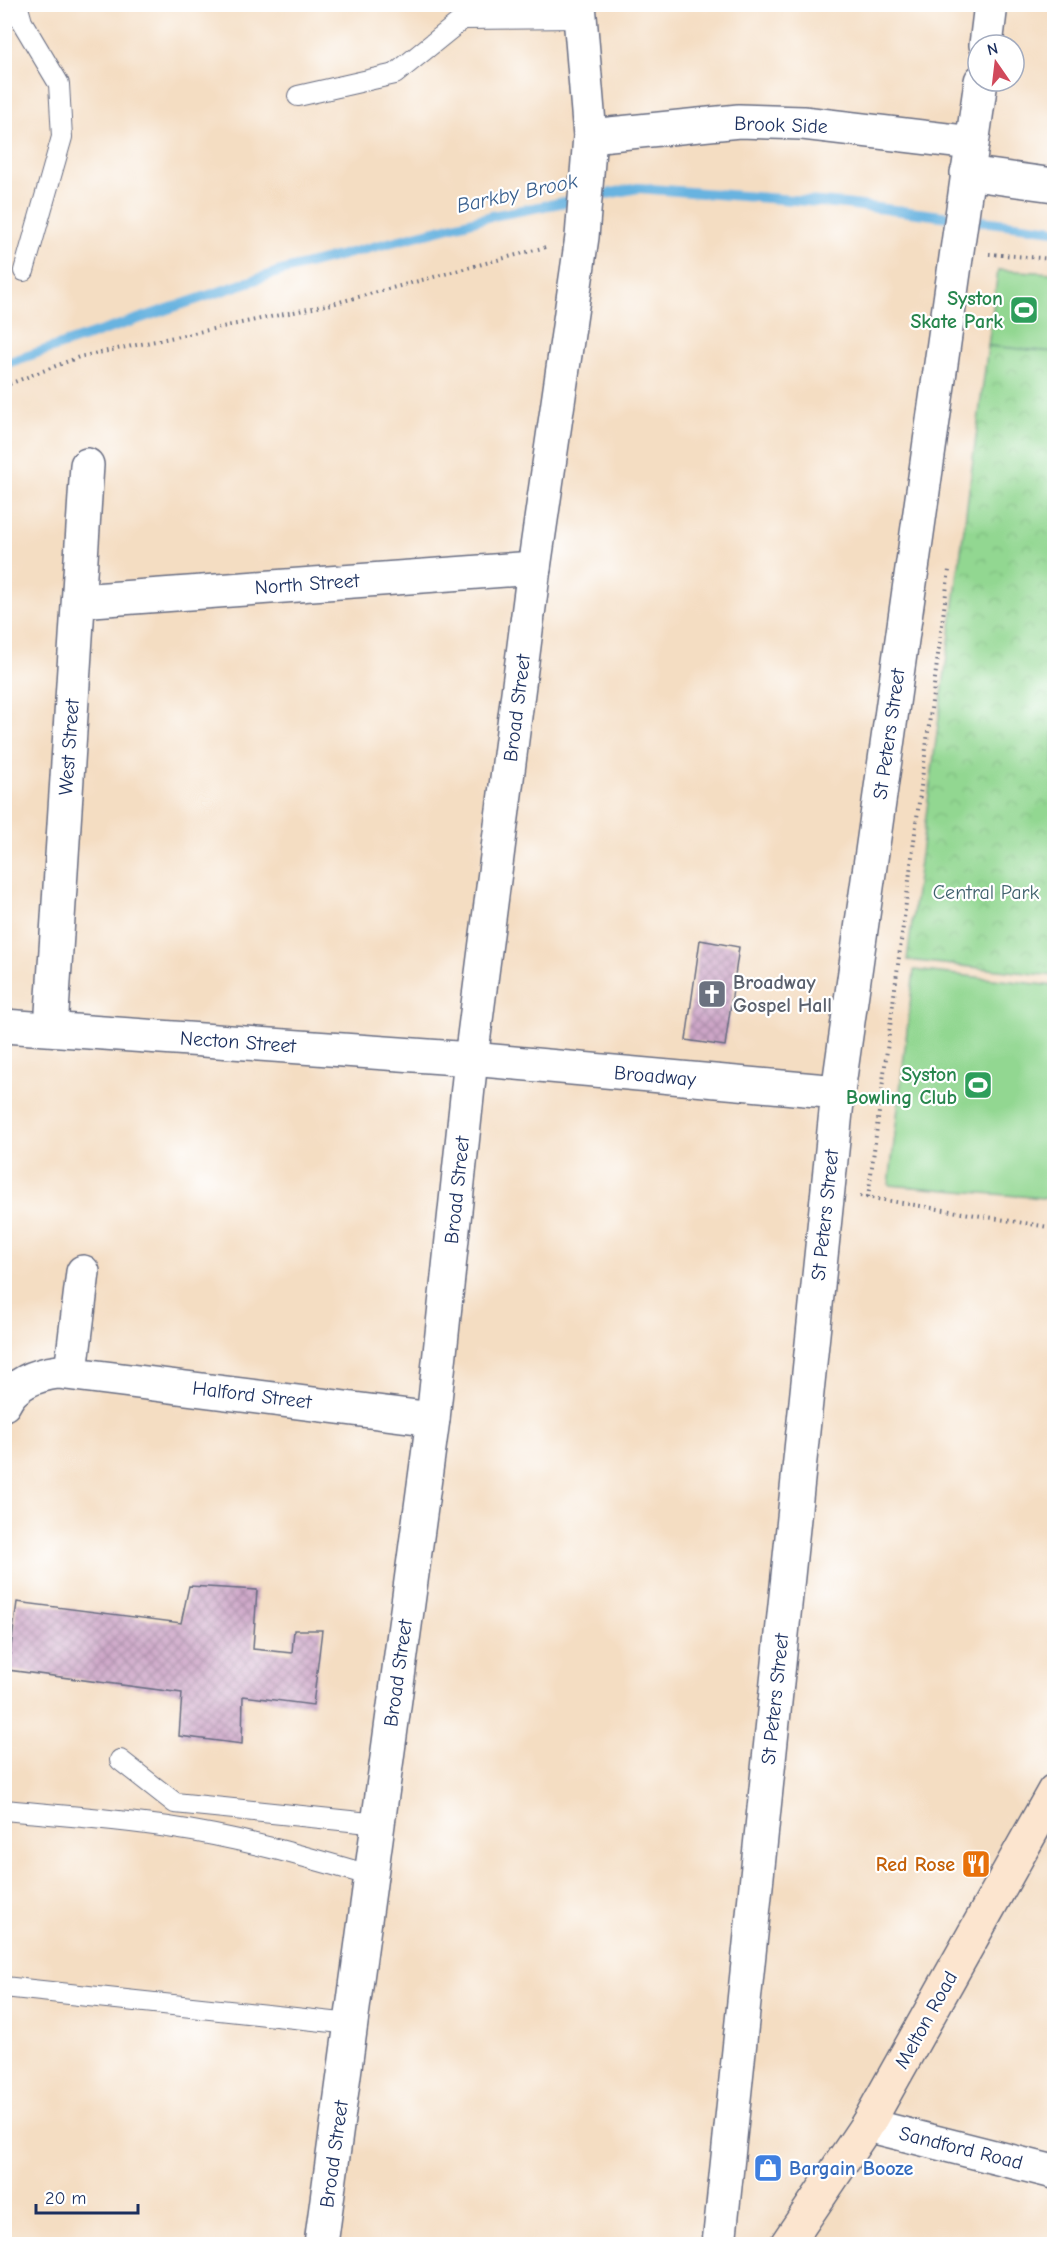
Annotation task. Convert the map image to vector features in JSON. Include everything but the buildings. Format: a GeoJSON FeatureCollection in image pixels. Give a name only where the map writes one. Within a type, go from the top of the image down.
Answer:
{"type":"FeatureCollection","features":[{"type":"Feature","properties":{"kind":"street"},"geometry":{"type":"LineString","coordinates":[[987,33],[991,4]]}},
{"type":"Feature","properties":{"kind":"street","name":"Broad Street"},"geometry":{"type":"LineString","coordinates":[[321,2244],[433,1419],[471,1059],[534,568],[582,237],[590,136],[580,11]]}},
{"type":"Feature","properties":{"kind":"street","name":"St Peters Street"},"geometry":{"type":"LineString","coordinates":[[719,2244],[838,1092],[979,93]]}},
{"type":"Feature","properties":{"kind":"street","name":"Brook Side"},"geometry":{"type":"LineString","coordinates":[[590,136],[739,121],[802,123],[968,169],[1054,185]]}},
{"type":"Feature","properties":{"kind":"street","name":"West Street"},"geometry":{"type":"LineString","coordinates":[[51,1028],[87,465]]}},
{"type":"Feature","properties":{"kind":"street","name":"North Street"},"geometry":{"type":"LineString","coordinates":[[79,600],[534,568]]}},
{"type":"Feature","properties":{"kind":"street","name":"Necton Street"},"geometry":{"type":"LineString","coordinates":[[4,1026],[471,1059]]}},
{"type":"Feature","properties":{"kind":"street","name":"Broadway"},"geometry":{"type":"LineString","coordinates":[[471,1059],[838,1092]]}},
{"type":"Feature","properties":{"kind":"street"},"geometry":{"type":"LineString","coordinates":[[72,1372],[83,1272]]}},
{"type":"Feature","properties":{"kind":"street","name":"Halford Street"},"geometry":{"type":"LineString","coordinates":[[4,1404],[14,1389],[25,1381],[41,1374],[72,1372],[433,1419]]}},
{"type":"Feature","properties":{"kind":"street","name":"Melton Road"},"geometry":{"type":"LineString","coordinates":[[788,2244],[867,2125],[1054,1791]]}},
{"type":"Feature","properties":{"kind":"street","name":"Sandford Road"},"geometry":{"type":"LineString","coordinates":[[867,2125],[1054,2172]]}},
{"type":"Feature","properties":{"kind":"lane"},"geometry":{"type":"LineString","coordinates":[[17,4],[22,22],[59,84],[62,137],[24,271]]}},
{"type":"Feature","properties":{"kind":"lane"},"geometry":{"type":"LineString","coordinates":[[298,96],[395,74],[463,19],[580,11]]}},
{"type":"Feature","properties":{"kind":"lane"},"geometry":{"type":"LineString","coordinates":[[120,1760],[175,1803],[379,1824]]}},
{"type":"Feature","properties":{"kind":"lane"},"geometry":{"type":"LineString","coordinates":[[4,1810],[167,1827],[216,1835],[288,1851],[372,1876]]}},
{"type":"Feature","properties":{"kind":"lane"},"geometry":{"type":"LineString","coordinates":[[4,1987],[351,2024]]}},
{"type":"Feature","properties":{"kind":"path"},"geometry":{"type":"LineString","coordinates":[[4,386],[79,357],[332,304],[582,237]]}},
{"type":"Feature","properties":{"kind":"path"},"geometry":{"type":"LineString","coordinates":[[956,252],[1054,259]]}},
{"type":"Feature","properties":{"kind":"path"},"geometry":{"type":"LineString","coordinates":[[987,266],[988,254]]}},
{"type":"Feature","properties":{"kind":"path"},"geometry":{"type":"LineString","coordinates":[[868,1197],[950,563]]}},
{"type":"Feature","properties":{"kind":"path"},"geometry":{"type":"LineString","coordinates":[[827,1191],[1054,1228]]}},
{"type":"Feature","properties":{"kind":"green space","name":"Syston Skate Park"},"geometry":{"type":"Polygon","coordinates":[[[998,270],[1054,273],[1054,353],[988,346],[998,270]]]}},
{"type":"Feature","properties":{"kind":"green space","name":"Central Park"},"geometry":{"type":"Polygon","coordinates":[[[988,346],[1054,352],[1054,976],[907,960],[988,346]]]}},
{"type":"Feature","properties":{"kind":"green space","name":"Syston Bowling Club"},"geometry":{"type":"Polygon","coordinates":[[[914,970],[1054,986],[1054,1199],[889,1185],[914,970]]]}},
{"type":"Feature","properties":{"kind":"waterway","name":"Barkby Brook"},"geometry":{"type":"LineString","coordinates":[[4,364],[281,271],[492,216],[638,188],[845,204],[1054,230]]}},
{"type":"Feature","properties":{"kind":"place","name":"Syston Skate Park"},"geometry":{"type":"Point","coordinates":[1024,310]}},
{"type":"Feature","properties":{"kind":"place","name":"Broadway Gospel Hall"},"geometry":{"type":"Point","coordinates":[712,994]}},
{"type":"Feature","properties":{"kind":"place","name":"Syston Bowling Club"},"geometry":{"type":"Point","coordinates":[978,1085]}},
{"type":"Feature","properties":{"kind":"place","name":"Red Rose"},"geometry":{"type":"Point","coordinates":[976,1864]}},
{"type":"Feature","properties":{"kind":"place","name":"Bargain Booze"},"geometry":{"type":"Point","coordinates":[768,2168]}}]}
